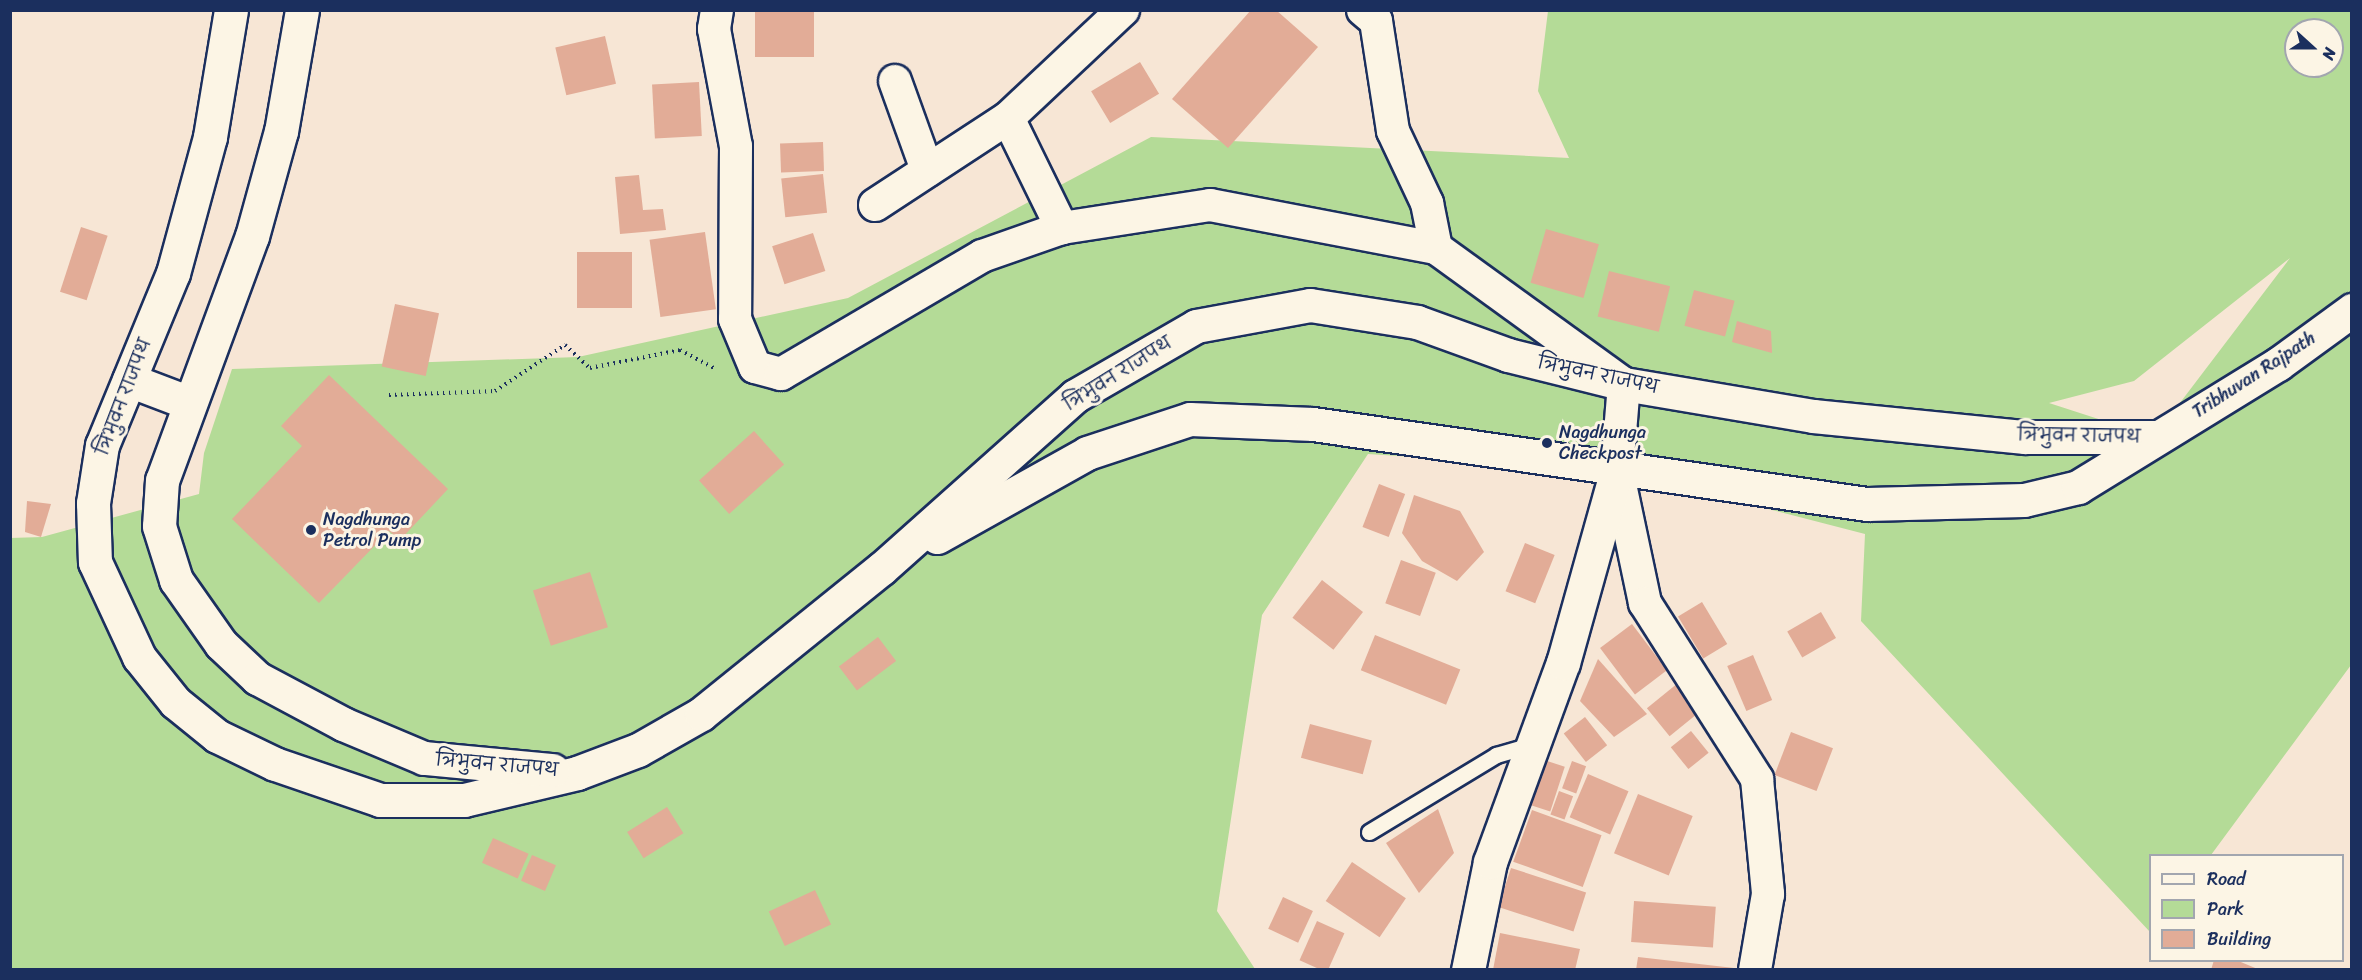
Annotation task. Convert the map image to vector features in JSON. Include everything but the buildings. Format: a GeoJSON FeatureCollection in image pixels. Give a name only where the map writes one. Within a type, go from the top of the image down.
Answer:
{"type":"FeatureCollection","features":[{"type":"Feature","properties":{"kind":"main road","name":"त्रिभुवन राजपथ"},"geometry":{"type":"LineString","coordinates":[[231,10],[210,137],[173,273],[102,445],[93,503],[95,562],[139,657],[175,702],[217,736],[275,764],[380,800],[464,800],[577,773],[638,750],[701,714],[881,569],[1075,396],[1196,326],[1310,305],[1417,322],[1509,355],[1624,384],[1824,417],[2025,437],[2154,437]]}},
{"type":"Feature","properties":{"kind":"main road","name":"त्रिभुवन राजपथ"},"geometry":{"type":"LineString","coordinates":[[302,10],[281,130],[252,236],[187,402],[162,480],[159,526],[176,580],[221,644],[257,678],[295,699],[424,758],[577,773]]}},
{"type":"Feature","properties":{"kind":"main road","name":"Tribhuvan Rajpath"},"geometry":{"type":"LineString","coordinates":[[2154,437],[2278,364],[2352,310]]}},
{"type":"Feature","properties":{"kind":"main road"},"geometry":{"type":"LineString","coordinates":[[129,380],[187,402]]}},
{"type":"Feature","properties":{"kind":"main road","name":"त्रिभुवन राजपथ"},"geometry":{"type":"LineString","coordinates":[[881,569],[1087,453],[1190,419],[1313,424],[1617,470],[1867,504],[2024,500],[2078,487],[2154,437]]}},
{"type":"Feature","properties":{"kind":"main road"},"geometry":{"type":"LineString","coordinates":[[1468,969],[1490,862],[1563,663],[1617,470]]}},
{"type":"Feature","properties":{"kind":"street"},"geometry":{"type":"LineString","coordinates":[[717,10],[714,29],[736,146],[735,319],[755,367],[781,374],[982,256],[1062,228],[1210,205],[1436,248],[1624,384],[1617,470],[1645,603],[1757,779],[1768,894],[1755,969]]}},
{"type":"Feature","properties":{"kind":"street"},"geometry":{"type":"LineString","coordinates":[[875,205],[1008,118],[1123,10]]}},
{"type":"Feature","properties":{"kind":"street"},"geometry":{"type":"LineString","coordinates":[[1363,10],[1376,21],[1393,131],[1427,202],[1436,248]]}},
{"type":"Feature","properties":{"kind":"street"},"geometry":{"type":"LineString","coordinates":[[894,81],[927,170]]}},
{"type":"Feature","properties":{"kind":"street"},"geometry":{"type":"LineString","coordinates":[[1008,118],[1062,228]]}},
{"type":"Feature","properties":{"kind":"lane"},"geometry":{"type":"LineString","coordinates":[[1370,832],[1496,755],[1533,745]]}},
{"type":"Feature","properties":{"kind":"path"},"geometry":{"type":"LineString","coordinates":[[389,395],[495,391],[565,345],[590,368],[680,350],[715,369],[755,367]]}},
{"type":"Feature","properties":{"kind":"green space"},"geometry":{"type":"Polygon","coordinates":[[[1548,11],[2351,11],[2351,665],[2212,854],[2149,854],[2149,931],[1861,621],[1865,534],[1617,470],[1368,454],[1262,615],[1217,911],[1255,969],[11,969],[10,538],[42,537],[199,494],[204,453],[232,369],[578,357],[848,298],[1151,137],[1569,158],[1538,91],[1548,11]],[[2290,258],[2134,381],[2049,403],[2154,437],[2290,258]]]}},
{"type":"Feature","properties":{"kind":"place","name":"Nagdhunga Checkpost"},"geometry":{"type":"Point","coordinates":[1547,443]}},
{"type":"Feature","properties":{"kind":"place","name":"Nagdhunga Petrol Pump"},"geometry":{"type":"Point","coordinates":[311,530]}}]}
